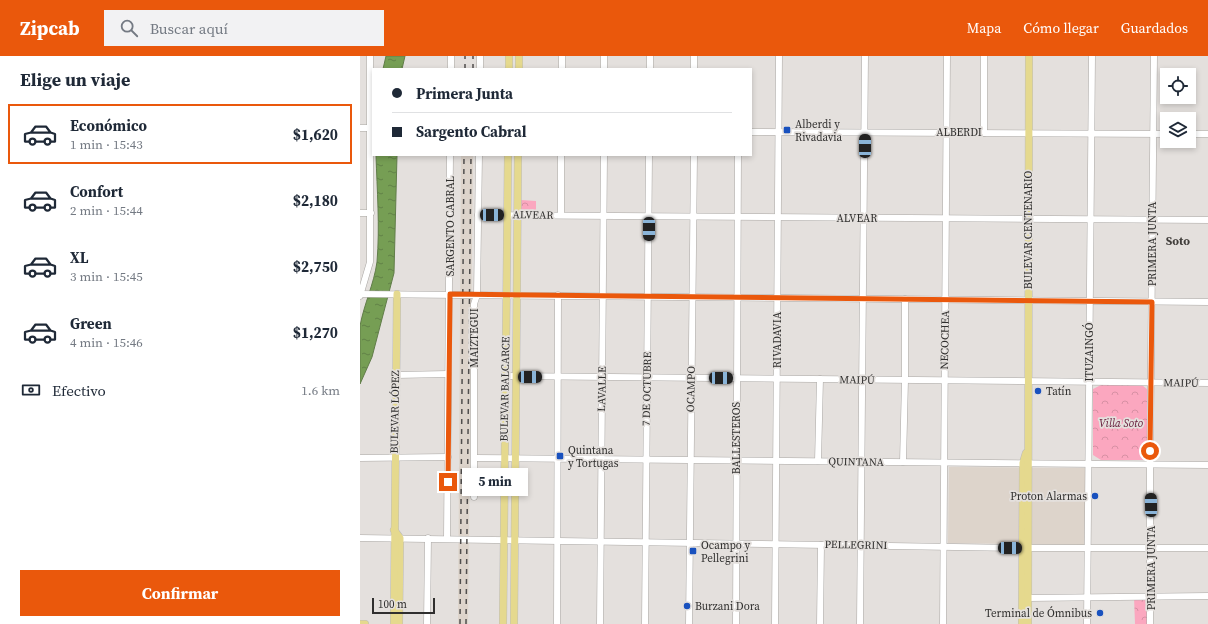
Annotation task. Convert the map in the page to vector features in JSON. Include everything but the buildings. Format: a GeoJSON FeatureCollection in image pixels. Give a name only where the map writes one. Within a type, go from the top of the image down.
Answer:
{"type":"FeatureCollection","features":[{"type":"Feature","properties":{"kind":"main road"},"geometry":{"type":"LineString","coordinates":[[509,56],[509,68]]}},
{"type":"Feature","properties":{"kind":"main road"},"geometry":{"type":"LineString","coordinates":[[519,56],[519,68]]}},
{"type":"Feature","properties":{"kind":"main road","name":"BULEVAR CENTENARIO"},"geometry":{"type":"LineString","coordinates":[[1028,624],[1026,463],[1030,56]]}},
{"type":"Feature","properties":{"kind":"main road","name":"BULEVAR BALCARCE"},"geometry":{"type":"LineString","coordinates":[[503,624],[506,215],[508,156]]}},
{"type":"Feature","properties":{"kind":"main road","name":"BULEVAR BALCARCE"},"geometry":{"type":"LineString","coordinates":[[514,624],[518,156]]}},
{"type":"Feature","properties":{"kind":"main road","name":"BULEVAR LÓPEZ"},"geometry":{"type":"LineString","coordinates":[[394,294],[396,374],[394,530],[397,538]]}},
{"type":"Feature","properties":{"kind":"main road"},"geometry":{"type":"LineString","coordinates":[[394,624],[397,538]]}},
{"type":"Feature","properties":{"kind":"main road"},"geometry":{"type":"LineString","coordinates":[[397,538],[399,624]]}},
{"type":"Feature","properties":{"kind":"main road","name":"BULEVAR CENTENARIO"},"geometry":{"type":"LineString","coordinates":[[1022,624],[1026,548]]}},
{"type":"Feature","properties":{"kind":"main road"},"geometry":{"type":"LineString","coordinates":[[360,624],[365,624]]}},
{"type":"Feature","properties":{"kind":"street"},"geometry":{"type":"LineString","coordinates":[[370,56],[370,262],[362,294],[1208,302]]}},
{"type":"Feature","properties":{"kind":"street"},"geometry":{"type":"LineString","coordinates":[[451,56],[451,68]]}},
{"type":"Feature","properties":{"kind":"street"},"geometry":{"type":"LineString","coordinates":[[480,56],[480,68]]}},
{"type":"Feature","properties":{"kind":"street"},"geometry":{"type":"LineString","coordinates":[[562,56],[562,68]]}},
{"type":"Feature","properties":{"kind":"street"},"geometry":{"type":"LineString","coordinates":[[604,56],[604,68]]}},
{"type":"Feature","properties":{"kind":"street"},"geometry":{"type":"LineString","coordinates":[[650,56],[650,68]]}},
{"type":"Feature","properties":{"kind":"street"},"geometry":{"type":"LineString","coordinates":[[694,56],[694,68]]}},
{"type":"Feature","properties":{"kind":"street","name":"RIVADAVIA"},"geometry":{"type":"LineString","coordinates":[[775,624],[779,56]]}},
{"type":"Feature","properties":{"kind":"street"},"geometry":{"type":"LineString","coordinates":[[860,624],[865,56]]}},
{"type":"Feature","properties":{"kind":"street","name":"NECOCHEA"},"geometry":{"type":"LineString","coordinates":[[943,624],[947,56]]}},
{"type":"Feature","properties":{"kind":"street"},"geometry":{"type":"LineString","coordinates":[[984,56],[984,132]]}},
{"type":"Feature","properties":{"kind":"street","name":"ITUZAINGÓ"},"geometry":{"type":"LineString","coordinates":[[1087,624],[1092,56]]}},
{"type":"Feature","properties":{"kind":"street","name":"PRIMERA JUNTA"},"geometry":{"type":"LineString","coordinates":[[1150,624],[1150,383],[1154,56]]}},
{"type":"Feature","properties":{"kind":"street"},"geometry":{"type":"LineString","coordinates":[[360,128],[371,128]]}},
{"type":"Feature","properties":{"kind":"street","name":"ALBERDI"},"geometry":{"type":"LineString","coordinates":[[752,132],[1160,134]]}},
{"type":"Feature","properties":{"kind":"street"},"geometry":{"type":"LineString","coordinates":[[1196,134],[1208,134]]}},
{"type":"Feature","properties":{"kind":"street","name":"SARGENTO CABRAL"},"geometry":{"type":"LineString","coordinates":[[447,538],[450,156]]}},
{"type":"Feature","properties":{"kind":"street","name":"MAIZTEGUI"},"geometry":{"type":"LineString","coordinates":[[474,497],[474,304],[478,295],[479,156]]}},
{"type":"Feature","properties":{"kind":"street"},"geometry":{"type":"LineString","coordinates":[[561,156],[561,216]]}},
{"type":"Feature","properties":{"kind":"street","name":"LAVALLE"},"geometry":{"type":"LineString","coordinates":[[600,624],[604,156]]}},
{"type":"Feature","properties":{"kind":"street","name":"7 DE OCTUBRE"},"geometry":{"type":"LineString","coordinates":[[644,624],[649,296],[649,156]]}},
{"type":"Feature","properties":{"kind":"street","name":"OCAMPO"},"geometry":{"type":"LineString","coordinates":[[689,624],[694,156]]}},
{"type":"Feature","properties":{"kind":"street","name":"BALLESTEROS"},"geometry":{"type":"LineString","coordinates":[[736,624],[735,543],[738,156]]}},
{"type":"Feature","properties":{"kind":"street"},"geometry":{"type":"LineString","coordinates":[[360,213],[371,213]]}},
{"type":"Feature","properties":{"kind":"street","name":"ALVEAR"},"geometry":{"type":"LineString","coordinates":[[478,215],[1208,220]]}},
{"type":"Feature","properties":{"kind":"street"},"geometry":{"type":"LineString","coordinates":[[557,624],[558,295]]}},
{"type":"Feature","properties":{"kind":"street"},"geometry":{"type":"LineString","coordinates":[[903,462],[905,299]]}},
{"type":"Feature","properties":{"kind":"street"},"geometry":{"type":"LineString","coordinates":[[396,374],[448,374]]}},
{"type":"Feature","properties":{"kind":"street","name":"MAIPÚ"},"geometry":{"type":"LineString","coordinates":[[506,376],[1208,383]]}},
{"type":"Feature","properties":{"kind":"street"},"geometry":{"type":"LineString","coordinates":[[818,461],[820,379]]}},
{"type":"Feature","properties":{"kind":"street"},"geometry":{"type":"LineString","coordinates":[[360,458],[448,457]]}},
{"type":"Feature","properties":{"kind":"street","name":"QUINTANA"},"geometry":{"type":"LineString","coordinates":[[475,458],[1208,465]]}},
{"type":"Feature","properties":{"kind":"street","name":"PELLEGRINI"},"geometry":{"type":"LineString","coordinates":[[360,538],[447,538],[1026,548],[1151,546],[1208,548]]}},
{"type":"Feature","properties":{"kind":"street"},"geometry":{"type":"LineString","coordinates":[[427,624],[428,538]]}},
{"type":"Feature","properties":{"kind":"street"},"geometry":{"type":"LineString","coordinates":[[820,624],[821,545]]}},
{"type":"Feature","properties":{"kind":"street"},"geometry":{"type":"LineString","coordinates":[[1028,598],[1208,596]]}},
{"type":"Feature","properties":{"kind":"shaded area"},"geometry":{"type":"Polygon","coordinates":[[[461,156],[473,156],[468,624],[458,624],[461,156]]]}},
{"type":"Feature","properties":{"kind":"shaded area"},"geometry":{"type":"Polygon","coordinates":[[[949,467],[1086,468],[1085,545],[948,543],[949,467]]]}},
{"type":"Feature","properties":{"kind":"green space"},"geometry":{"type":"Polygon","coordinates":[[[521,200],[536,201],[536,212],[521,212],[521,200]]]}},
{"type":"Feature","properties":{"kind":"green space","name":"Villa Soto"},"geometry":{"type":"Polygon","coordinates":[[[1101,385],[1142,385],[1148,390],[1148,456],[1144,460],[1101,460],[1093,455],[1093,389],[1101,385]]]}},
{"type":"Feature","properties":{"kind":"green space"},"geometry":{"type":"Polygon","coordinates":[[[1151,596],[1150,624],[1135,624],[1134,597],[1151,596]]]}},
{"type":"Feature","properties":{"kind":"water"},"geometry":{"type":"Polygon","coordinates":[[[386,56],[405,56],[402,68],[383,68],[386,56]]]}},
{"type":"Feature","properties":{"kind":"water"},"geometry":{"type":"Polygon","coordinates":[[[376,156],[397,156],[394,273],[372,357],[360,384],[360,326],[374,278],[377,262],[378,222],[376,156]]]}},
{"type":"Feature","properties":{"kind":"railway"},"geometry":{"type":"LineString","coordinates":[[465,56],[465,68]]}},
{"type":"Feature","properties":{"kind":"railway"},"geometry":{"type":"LineString","coordinates":[[473,56],[473,68]]}},
{"type":"Feature","properties":{"kind":"railway"},"geometry":{"type":"LineString","coordinates":[[460,624],[464,156]]}},
{"type":"Feature","properties":{"kind":"railway"},"geometry":{"type":"LineString","coordinates":[[466,624],[471,156]]}},
{"type":"Feature","properties":{"kind":"place","name":"Alberdi y Rivadavia"},"geometry":{"type":"Point","coordinates":[787,130]}},
{"type":"Feature","properties":{"kind":"place","name":"Tatín"},"geometry":{"type":"Point","coordinates":[1038,391]}},
{"type":"Feature","properties":{"kind":"place","name":"Quintana y Tortugas"},"geometry":{"type":"Point","coordinates":[560,456]}},
{"type":"Feature","properties":{"kind":"place","name":"Proton Alarmas"},"geometry":{"type":"Point","coordinates":[1095,496]}},
{"type":"Feature","properties":{"kind":"place","name":"Ocampo y Pellegrini"},"geometry":{"type":"Point","coordinates":[693,551]}},
{"type":"Feature","properties":{"kind":"place","name":"Burzani Dora"},"geometry":{"type":"Point","coordinates":[687,606]}},
{"type":"Feature","properties":{"kind":"place","name":"Terminal de Ómnibus"},"geometry":{"type":"Point","coordinates":[1100,613]}},
{"type":"Feature","properties":{"kind":"district","name":"Soto"},"geometry":{"type":"Point","coordinates":[1178,241]}},
{"type":"Feature","properties":{"kind":"route"},"geometry":{"type":"LineString","coordinates":[[448,482],[450,294],[1152,302],[1150,451]]}}]}
